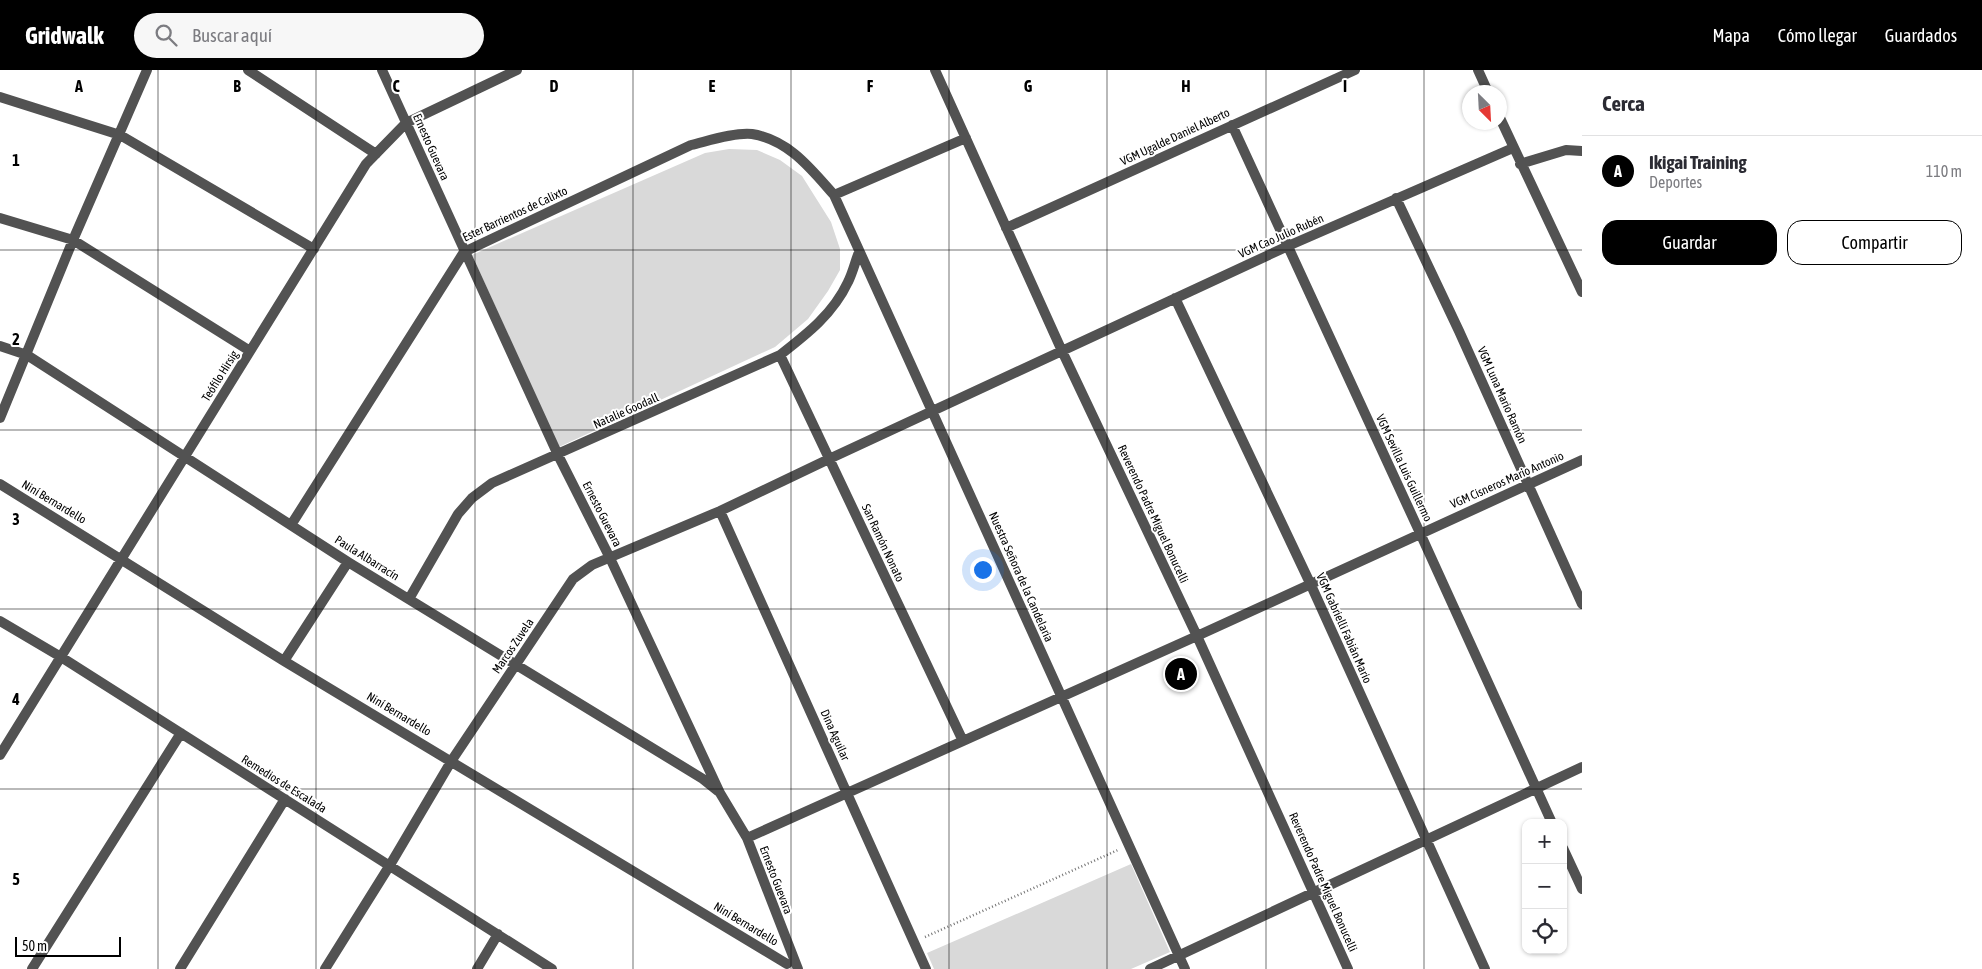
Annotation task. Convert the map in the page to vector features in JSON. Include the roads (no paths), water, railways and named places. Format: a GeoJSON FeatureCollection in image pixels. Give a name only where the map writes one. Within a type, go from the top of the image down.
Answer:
{"type":"FeatureCollection","features":[{"type":"Feature","properties":{"kind":"street"},"geometry":{"type":"LineString","coordinates":[[0,418],[73,240],[147,70]]}},
{"type":"Feature","properties":{"kind":"street"},"geometry":{"type":"LineString","coordinates":[[248,70],[376,154]]}},
{"type":"Feature","properties":{"kind":"street","name":"Ernesto Guevara"},"geometry":{"type":"LineString","coordinates":[[382,70],[558,455],[610,558],[720,793],[747,838],[788,963],[798,969]]}},
{"type":"Feature","properties":{"kind":"street","name":"Teófilo Hirsig"},"geometry":{"type":"LineString","coordinates":[[0,755],[366,164],[406,123],[517,70]]}},
{"type":"Feature","properties":{"kind":"street","name":"Reverendo Padre Miguel Bonucelli"},"geometry":{"type":"LineString","coordinates":[[935,70],[1062,352],[1198,636],[1348,969]]}},
{"type":"Feature","properties":{"kind":"street","name":"VGM Ugalde Daniel Alberto"},"geometry":{"type":"LineString","coordinates":[[1006,228],[1355,70]]}},
{"type":"Feature","properties":{"kind":"street"},"geometry":{"type":"LineString","coordinates":[[1478,70],[1485,85]]}},
{"type":"Feature","properties":{"kind":"street"},"geometry":{"type":"LineString","coordinates":[[0,97],[120,135],[314,248]]}},
{"type":"Feature","properties":{"kind":"street","name":"VGM Sevilla Luis Guillermo"},"geometry":{"type":"LineString","coordinates":[[1232,125],[1550,819]]}},
{"type":"Feature","properties":{"kind":"street"},"geometry":{"type":"LineString","coordinates":[[1505,130],[1582,292]]}},
{"type":"Feature","properties":{"kind":"street","name":"Ester Barrientos de Calixto"},"geometry":{"type":"LineString","coordinates":[[291,526],[464,252],[691,145],[722,137],[751,134],[779,142],[801,158],[834,195]]}},
{"type":"Feature","properties":{"kind":"street"},"geometry":{"type":"LineString","coordinates":[[834,195],[966,138]]}},
{"type":"Feature","properties":{"kind":"street","name":"VGM Cao Julio Rubén"},"geometry":{"type":"LineString","coordinates":[[933,412],[1288,246],[1513,148]]}},
{"type":"Feature","properties":{"kind":"street"},"geometry":{"type":"LineString","coordinates":[[1520,164],[1566,150],[1582,151]]}},
{"type":"Feature","properties":{"kind":"street","name":"Nuestra Señora de la Candelaria"},"geometry":{"type":"LineString","coordinates":[[834,195],[1185,969]]}},
{"type":"Feature","properties":{"kind":"street","name":"VGM Luna Mario Ramón"},"geometry":{"type":"LineString","coordinates":[[1396,198],[1582,604]]}},
{"type":"Feature","properties":{"kind":"street"},"geometry":{"type":"LineString","coordinates":[[0,218],[73,240],[250,351]]}},
{"type":"Feature","properties":{"kind":"street","name":"Natalie Goodall"},"geometry":{"type":"LineString","coordinates":[[409,599],[458,514],[472,498],[492,483],[780,356],[813,329],[831,309],[848,282],[859,252]]}},
{"type":"Feature","properties":{"kind":"street","name":"VGM Gabrielli Fabián Mario"},"geometry":{"type":"LineString","coordinates":[[1176,298],[1310,583],[1486,969]]}},
{"type":"Feature","properties":{"kind":"street","name":"Paula Albarracín"},"geometry":{"type":"LineString","coordinates":[[0,346],[26,355],[348,562],[703,779],[720,793]]}},
{"type":"Feature","properties":{"kind":"street","name":"San Ramón Nonato"},"geometry":{"type":"LineString","coordinates":[[780,356],[963,741]]}},
{"type":"Feature","properties":{"kind":"street","name":"Marcos Zuvela"},"geometry":{"type":"LineString","coordinates":[[325,969],[390,865],[452,760],[572,579],[592,565],[720,511],[933,412]]}},
{"type":"Feature","properties":{"kind":"street","name":"VGM Cisneros Mario Antonio"},"geometry":{"type":"LineString","coordinates":[[747,838],[1198,636],[1310,583],[1582,460]]}},
{"type":"Feature","properties":{"kind":"street","name":"Niní Bernardello"},"geometry":{"type":"LineString","coordinates":[[0,484],[122,558],[284,661],[788,963]]}},
{"type":"Feature","properties":{"kind":"street","name":"Dina Aguilar"},"geometry":{"type":"LineString","coordinates":[[720,511],[926,969]]}},
{"type":"Feature","properties":{"kind":"street"},"geometry":{"type":"LineString","coordinates":[[284,661],[348,562]]}},
{"type":"Feature","properties":{"kind":"street","name":"Remedios de Escalada"},"geometry":{"type":"LineString","coordinates":[[0,621],[61,657],[552,969]]}},
{"type":"Feature","properties":{"kind":"street"},"geometry":{"type":"LineString","coordinates":[[32,969],[180,733]]}},
{"type":"Feature","properties":{"kind":"street"},"geometry":{"type":"LineString","coordinates":[[1150,969],[1314,894],[1582,767]]}},
{"type":"Feature","properties":{"kind":"street"},"geometry":{"type":"LineString","coordinates":[[180,969],[285,800]]}},
{"type":"Feature","properties":{"kind":"street"},"geometry":{"type":"LineString","coordinates":[[1567,857],[1582,889]]}},
{"type":"Feature","properties":{"kind":"street"},"geometry":{"type":"LineString","coordinates":[[477,969],[498,934]]}},
{"type":"Feature","properties":{"kind":"place","name":"Ikigai Training"},"geometry":{"type":"Point","coordinates":[1181,674]}}]}
